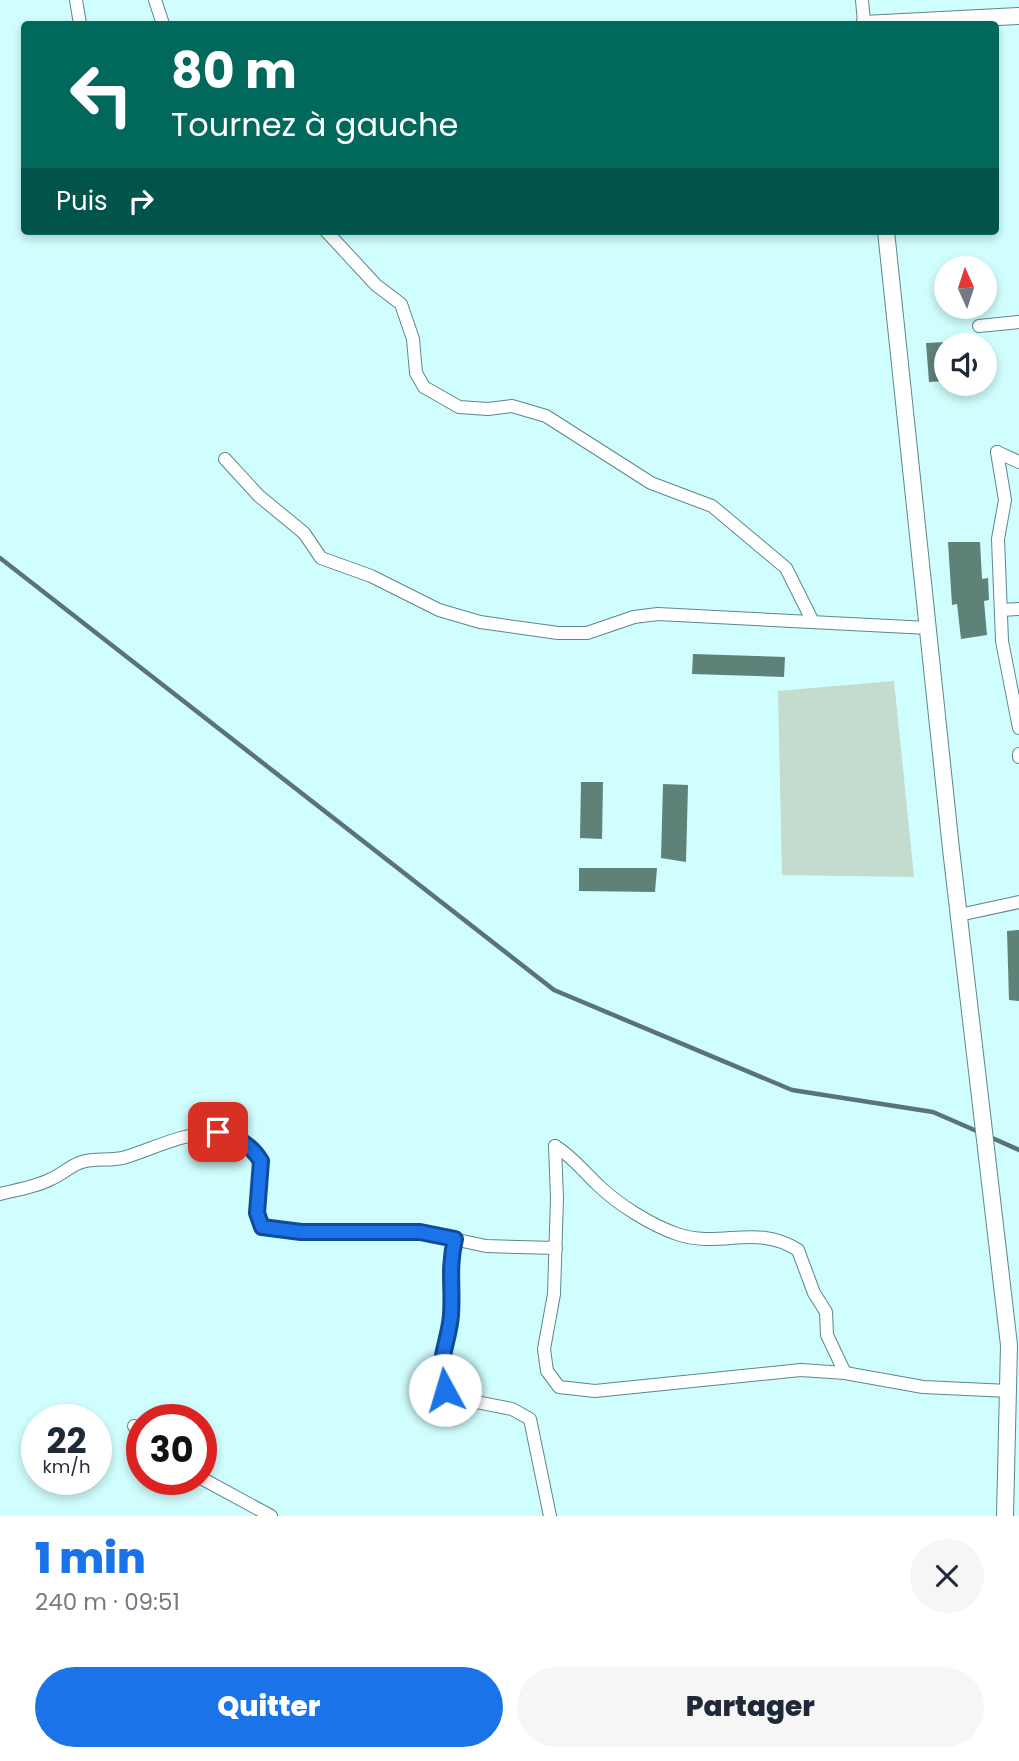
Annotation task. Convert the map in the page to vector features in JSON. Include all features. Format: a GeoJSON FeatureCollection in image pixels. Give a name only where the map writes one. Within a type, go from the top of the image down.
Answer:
{"type":"FeatureCollection","features":[{"type":"Feature","properties":{"kind":"street"},"geometry":{"type":"LineString","coordinates":[[76,0],[80,21]]}},
{"type":"Feature","properties":{"kind":"street"},"geometry":{"type":"LineString","coordinates":[[155,0],[162,21]]}},
{"type":"Feature","properties":{"kind":"street"},"geometry":{"type":"LineString","coordinates":[[862,0],[864,21]]}},
{"type":"Feature","properties":{"kind":"street"},"geometry":{"type":"LineString","coordinates":[[908,21],[1019,16]]}},
{"type":"Feature","properties":{"kind":"street"},"geometry":{"type":"LineString","coordinates":[[330,235],[367,277],[405,311],[413,339],[416,373],[424,387],[459,407],[488,410],[512,406],[546,416],[651,483],[712,506],[786,568],[813,622]]}},
{"type":"Feature","properties":{"kind":"street"},"geometry":{"type":"LineString","coordinates":[[886,235],[1009,1345],[1005,1516]]}},
{"type":"Feature","properties":{"kind":"street"},"geometry":{"type":"LineString","coordinates":[[978,326],[1019,322]]}},
{"type":"Feature","properties":{"kind":"street"},"geometry":{"type":"LineString","coordinates":[[1019,462],[997,452],[1005,500],[998,539],[1004,653],[1019,728]]}},
{"type":"Feature","properties":{"kind":"street"},"geometry":{"type":"LineString","coordinates":[[225,459],[258,496],[304,533],[320,558],[371,576],[439,610],[480,622],[578,633],[598,630],[634,617],[658,614],[928,628]]}},
{"type":"Feature","properties":{"kind":"street"},"geometry":{"type":"LineString","coordinates":[[1001,610],[1019,609]]}},
{"type":"Feature","properties":{"kind":"street"},"geometry":{"type":"LineString","coordinates":[[960,915],[1019,902]]}},
{"type":"Feature","properties":{"kind":"street"},"geometry":{"type":"LineString","coordinates":[[0,1195],[50,1180],[78,1163],[122,1158],[198,1133],[218,1132],[243,1142],[261,1161],[257,1213],[262,1227],[301,1232],[420,1232],[486,1246],[556,1248]]}},
{"type":"Feature","properties":{"kind":"street"},"geometry":{"type":"LineString","coordinates":[[845,1373],[827,1335],[826,1312],[814,1293],[798,1250],[772,1237],[698,1239],[664,1229],[601,1188],[576,1160],[555,1146],[554,1294],[544,1349],[547,1371],[559,1387],[594,1391],[801,1370],[845,1373],[923,1387],[1009,1391]]}},
{"type":"Feature","properties":{"kind":"street"},"geometry":{"type":"LineString","coordinates":[[455,1239],[449,1270],[451,1317],[441,1357],[440,1379],[451,1397],[512,1409],[530,1419],[551,1515]]}},
{"type":"Feature","properties":{"kind":"street"},"geometry":{"type":"LineString","coordinates":[[217,1487],[271,1516]]}},
{"type":"Feature","properties":{"kind":"green space"},"geometry":{"type":"Polygon","coordinates":[[[894,681],[914,877],[782,875],[778,691],[894,681]]]}},
{"type":"Feature","properties":{"kind":"building"},"geometry":{"type":"Polygon","coordinates":[[[926,343],[934,343],[934,382],[929,382],[926,343]]]}},
{"type":"Feature","properties":{"kind":"building"},"geometry":{"type":"Polygon","coordinates":[[[948,542],[980,542],[982,579],[988,578],[989,600],[984,601],[987,635],[961,639],[957,604],[952,605],[948,542]]]}},
{"type":"Feature","properties":{"kind":"building"},"geometry":{"type":"Polygon","coordinates":[[[693,654],[785,657],[784,677],[692,674],[693,654]]]}},
{"type":"Feature","properties":{"kind":"building"},"geometry":{"type":"Polygon","coordinates":[[[581,782],[603,782],[602,839],[580,838],[581,782]]]}},
{"type":"Feature","properties":{"kind":"building"},"geometry":{"type":"Polygon","coordinates":[[[663,784],[688,785],[686,862],[661,858],[663,784]]]}},
{"type":"Feature","properties":{"kind":"building"},"geometry":{"type":"Polygon","coordinates":[[[579,868],[657,868],[655,892],[579,891],[579,868]]]}},
{"type":"Feature","properties":{"kind":"building"},"geometry":{"type":"Polygon","coordinates":[[[1019,930],[1019,1001],[1009,1000],[1007,931],[1019,930]]]}},
{"type":"Feature","properties":{"kind":"waterway"},"geometry":{"type":"LineString","coordinates":[[0,558],[554,990],[792,1090],[933,1112],[979,1132]]}},
{"type":"Feature","properties":{"kind":"waterway"},"geometry":{"type":"LineString","coordinates":[[990,1137],[1019,1150]]}},
{"type":"Feature","properties":{"kind":"route"},"geometry":{"type":"LineString","coordinates":[[218,1132],[243,1142],[261,1161],[257,1213],[262,1227],[301,1232],[420,1232],[455,1239],[449,1270],[451,1317],[440,1370],[440,1379],[445,1390]]}}]}
